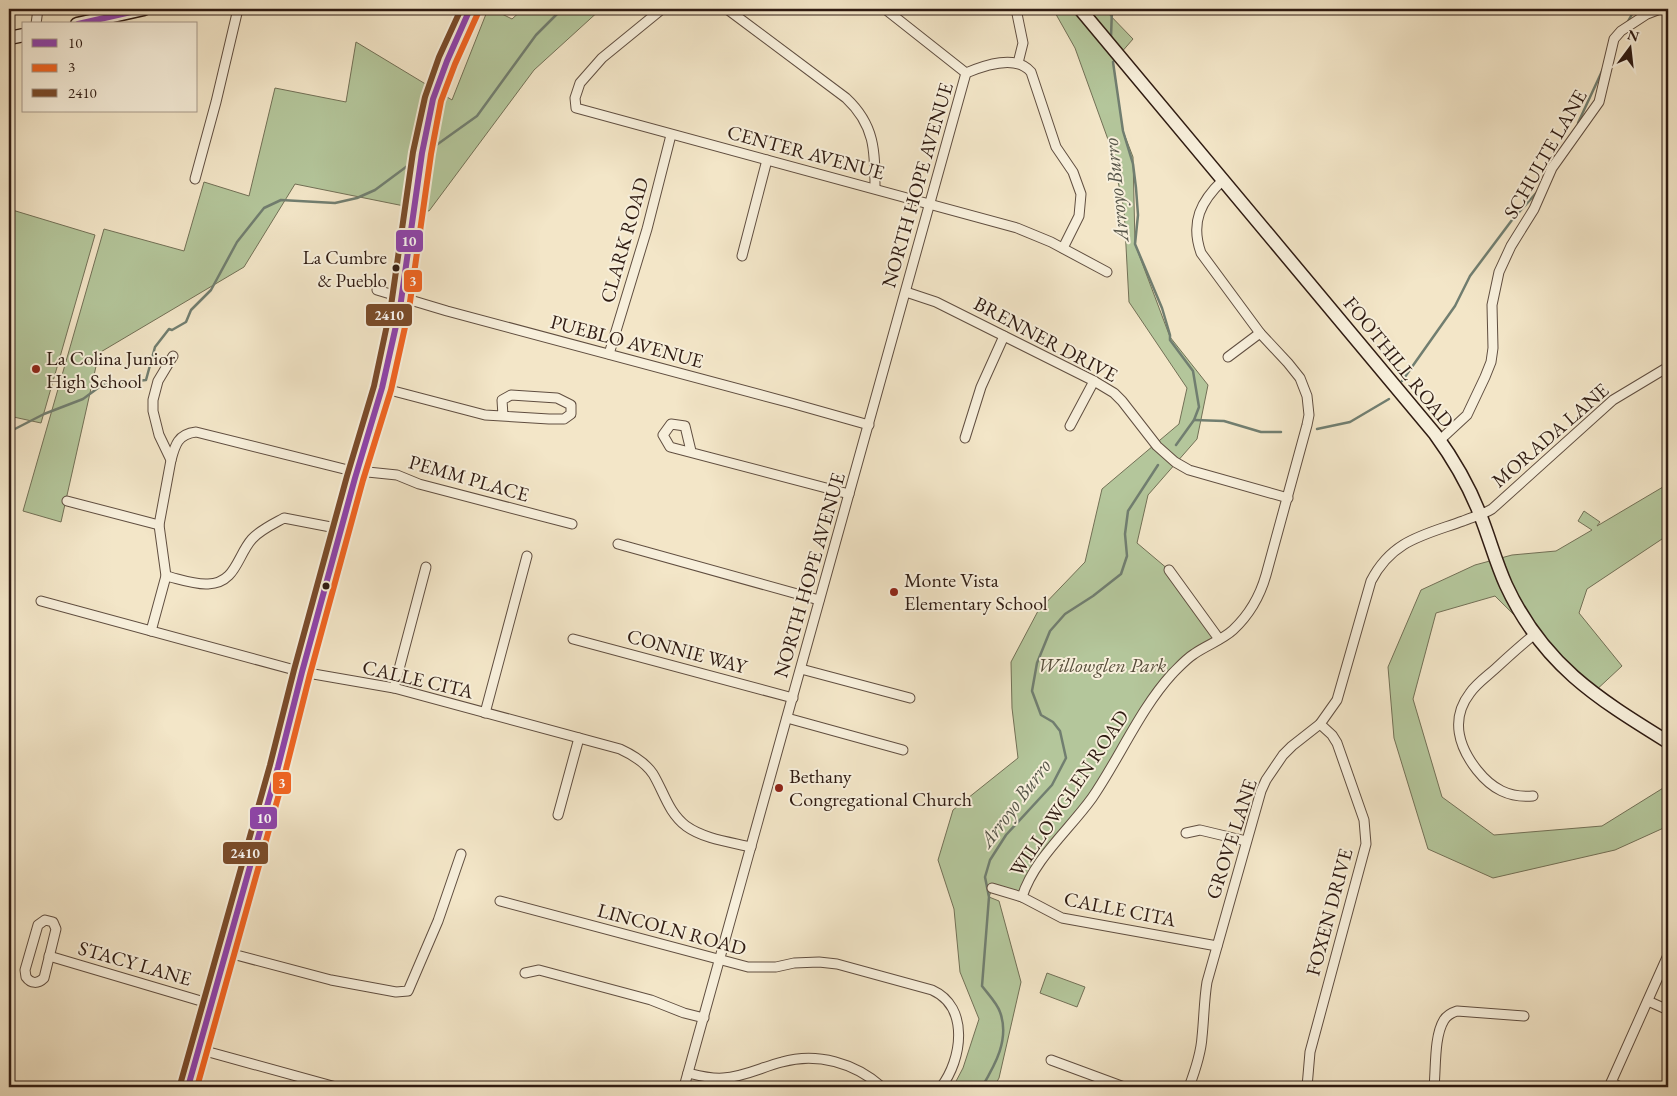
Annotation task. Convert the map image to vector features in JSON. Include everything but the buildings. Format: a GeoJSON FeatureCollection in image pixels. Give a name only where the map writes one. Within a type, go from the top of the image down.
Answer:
{"type":"FeatureCollection","features":[{"type":"Feature","properties":{"kind":"street"},"geometry":{"type":"LineString","coordinates":[[36,22],[38,9]]}},
{"type":"Feature","properties":{"kind":"street"},"geometry":{"type":"LineString","coordinates":[[85,22],[144,9]]}},
{"type":"Feature","properties":{"kind":"street"},"geometry":{"type":"LineString","coordinates":[[195,180],[238,9]]}},
{"type":"Feature","properties":{"kind":"street"},"geometry":{"type":"LineString","coordinates":[[188,1087],[225,952],[252,866],[302,672],[382,388],[402,297],[422,153],[433,99],[439,79],[470,9]]}},
{"type":"Feature","properties":{"kind":"street","name":"CENTER AVENUE"},"geometry":{"type":"LineString","coordinates":[[662,9],[602,58],[580,82],[575,98],[576,108],[1017,228],[1063,248],[1108,272]]}},
{"type":"Feature","properties":{"kind":"street"},"geometry":{"type":"LineString","coordinates":[[727,9],[846,98],[858,110],[868,127],[873,143],[875,154],[875,188]]}},
{"type":"Feature","properties":{"kind":"street"},"geometry":{"type":"LineString","coordinates":[[885,9],[966,73],[987,66],[1018,63],[1028,68],[1031,72],[1056,147],[1073,172],[1078,184],[1081,204],[1079,216],[1076,226],[1063,248]]}},
{"type":"Feature","properties":{"kind":"street"},"geometry":{"type":"LineString","coordinates":[[1016,9],[1023,43],[1018,63]]}},
{"type":"Feature","properties":{"kind":"street","name":"FOOTHILL ROAD"},"geometry":{"type":"LineString","coordinates":[[1080,9],[1440,440],[1463,477],[1480,515],[1506,584],[1535,634],[1562,666],[1589,690],[1668,742]]}},
{"type":"Feature","properties":{"kind":"street","name":"SCHULTE LANE"},"geometry":{"type":"LineString","coordinates":[[1440,440],[1467,415],[1485,377],[1491,362],[1493,348],[1492,305],[1499,272],[1511,246],[1534,210],[1552,168],[1599,102],[1614,39],[1621,31],[1648,14],[1660,9]]}},
{"type":"Feature","properties":{"kind":"street"},"geometry":{"type":"LineString","coordinates":[[9,38],[22,35]]}},
{"type":"Feature","properties":{"kind":"street","name":"NORTH HOPE AVENUE"},"geometry":{"type":"LineString","coordinates":[[684,1087],[966,73]]}},
{"type":"Feature","properties":{"kind":"street","name":"CLARK ROAD"},"geometry":{"type":"LineString","coordinates":[[609,354],[647,229],[671,135]]}},
{"type":"Feature","properties":{"kind":"street"},"geometry":{"type":"LineString","coordinates":[[742,256],[766,160]]}},
{"type":"Feature","properties":{"kind":"street","name":"WILLOWGLEN ROAD"},"geometry":{"type":"LineString","coordinates":[[1022,897],[1024,888],[1039,864],[1093,797],[1156,694],[1183,663],[1233,630],[1248,613],[1257,599],[1266,575],[1288,498],[1307,425],[1307,396],[1295,370],[1260,333],[1201,253],[1196,238],[1197,220],[1203,204],[1223,180]]}},
{"type":"Feature","properties":{"kind":"street","name":"PUEBLO AVENUE"},"geometry":{"type":"LineString","coordinates":[[376,290],[868,425]]}},
{"type":"Feature","properties":{"kind":"street","name":"BRENNER DRIVE"},"geometry":{"type":"LineString","coordinates":[[906,292],[936,302],[1094,381],[1114,393],[1157,446],[1175,462],[1198,473],[1288,498]]}},
{"type":"Feature","properties":{"kind":"street"},"geometry":{"type":"LineString","coordinates":[[1228,357],[1260,333]]}},
{"type":"Feature","properties":{"kind":"street"},"geometry":{"type":"LineString","coordinates":[[965,438],[981,387],[1004,336]]}},
{"type":"Feature","properties":{"kind":"street"},"geometry":{"type":"LineString","coordinates":[[171,460],[159,434],[153,411],[153,400],[158,381],[173,356]]}},
{"type":"Feature","properties":{"kind":"street","name":"MORADA LANE"},"geometry":{"type":"LineString","coordinates":[[1480,515],[1492,509],[1613,400],[1668,367]]}},
{"type":"Feature","properties":{"kind":"street"},"geometry":{"type":"LineString","coordinates":[[1070,426],[1094,381]]}},
{"type":"Feature","properties":{"kind":"street"},"geometry":{"type":"LineString","coordinates":[[382,388],[470,412],[503,416],[564,419],[571,414],[571,405],[557,398],[511,395],[502,400],[503,416]]}},
{"type":"Feature","properties":{"kind":"street","name":"PEMM PLACE"},"geometry":{"type":"LineString","coordinates":[[158,526],[175,444],[183,435],[196,432],[297,459],[357,472],[397,475],[419,484],[572,524]]}},
{"type":"Feature","properties":{"kind":"street"},"geometry":{"type":"LineString","coordinates":[[691,452],[849,494]]}},
{"type":"Feature","properties":{"kind":"street"},"geometry":{"type":"LineString","coordinates":[[67,501],[158,526],[166,576],[150,631]]}},
{"type":"Feature","properties":{"kind":"street","name":"GROVE LANE"},"geometry":{"type":"LineString","coordinates":[[1189,1087],[1200,1053],[1205,996],[1217,946],[1261,792],[1275,765],[1292,746],[1320,724],[1337,700],[1371,581],[1385,559],[1393,551],[1411,540],[1480,515]]}},
{"type":"Feature","properties":{"kind":"street"},"geometry":{"type":"LineString","coordinates":[[166,576],[206,584],[221,581],[234,571],[245,549],[257,534],[284,518],[341,529]]}},
{"type":"Feature","properties":{"kind":"street"},"geometry":{"type":"LineString","coordinates":[[618,544],[819,600]]}},
{"type":"Feature","properties":{"kind":"street"},"geometry":{"type":"LineString","coordinates":[[485,713],[527,556]]}},
{"type":"Feature","properties":{"kind":"street"},"geometry":{"type":"LineString","coordinates":[[394,688],[426,567]]}},
{"type":"Feature","properties":{"kind":"street"},"geometry":{"type":"LineString","coordinates":[[1169,570],[1219,639]]}},
{"type":"Feature","properties":{"kind":"street","name":"CALLE CITA"},"geometry":{"type":"LineString","coordinates":[[40,601],[302,672],[394,688],[620,749],[636,757],[652,774],[676,816],[692,829],[751,847]]}},
{"type":"Feature","properties":{"kind":"street"},"geometry":{"type":"LineString","coordinates":[[1533,796],[1514,796],[1503,792],[1487,782],[1469,760],[1463,749],[1458,725],[1462,705],[1471,691],[1535,634]]}},
{"type":"Feature","properties":{"kind":"street","name":"CONNIE WAY"},"geometry":{"type":"LineString","coordinates":[[573,639],[793,698]]}},
{"type":"Feature","properties":{"kind":"street"},"geometry":{"type":"LineString","coordinates":[[801,669],[910,698]]}},
{"type":"Feature","properties":{"kind":"street"},"geometry":{"type":"LineString","coordinates":[[787,718],[902,750]]}},
{"type":"Feature","properties":{"kind":"street","name":"FOXEN DRIVE"},"geometry":{"type":"LineString","coordinates":[[1308,1087],[1310,1052],[1366,844],[1364,820],[1337,743],[1332,735],[1320,724]]}},
{"type":"Feature","properties":{"kind":"street"},"geometry":{"type":"LineString","coordinates":[[558,815],[579,738]]}},
{"type":"Feature","properties":{"kind":"street"},"geometry":{"type":"LineString","coordinates":[[1186,833],[1200,830],[1246,841]]}},
{"type":"Feature","properties":{"kind":"street"},"geometry":{"type":"LineString","coordinates":[[225,952],[331,980],[396,992],[408,991],[438,921],[461,854]]}},
{"type":"Feature","properties":{"kind":"street","name":"CALLE CITA"},"geometry":{"type":"LineString","coordinates":[[992,888],[1022,897],[1062,918],[1217,946]]}},
{"type":"Feature","properties":{"kind":"street","name":"LINCOLN ROAD"},"geometry":{"type":"LineString","coordinates":[[500,901],[748,968],[808,961],[837,964],[936,992],[952,1008],[959,1042],[956,1062],[941,1087]]}},
{"type":"Feature","properties":{"kind":"street","name":"STACY LANE"},"geometry":{"type":"LineString","coordinates":[[45,920],[53,922],[56,929],[49,956],[44,978],[37,983],[28,980],[26,970],[38,925],[45,920]]}},
{"type":"Feature","properties":{"kind":"street"},"geometry":{"type":"LineString","coordinates":[[1621,1087],[1610,1085],[1668,955]]}},
{"type":"Feature","properties":{"kind":"street","name":"STACY LANE"},"geometry":{"type":"LineString","coordinates":[[49,956],[211,1004]]}},
{"type":"Feature","properties":{"kind":"street"},"geometry":{"type":"LineString","coordinates":[[525,973],[540,970],[651,1000],[684,1013],[704,1018]]}},
{"type":"Feature","properties":{"kind":"street"},"geometry":{"type":"LineString","coordinates":[[1648,1001],[1668,1010]]}},
{"type":"Feature","properties":{"kind":"street"},"geometry":{"type":"LineString","coordinates":[[1434,1087],[1439,1035],[1442,1022],[1448,1015],[1457,1011],[1524,1016]]}},
{"type":"Feature","properties":{"kind":"street"},"geometry":{"type":"LineString","coordinates":[[198,1049],[336,1087]]}},
{"type":"Feature","properties":{"kind":"street"},"geometry":{"type":"LineString","coordinates":[[688,1073],[708,1078],[723,1078],[753,1072],[792,1060],[822,1059],[862,1072],[882,1087]]}},
{"type":"Feature","properties":{"kind":"street"},"geometry":{"type":"LineString","coordinates":[[1051,1060],[1124,1087]]}},
{"type":"Feature","properties":{"kind":"green space"},"geometry":{"type":"Polygon","coordinates":[[[488,9],[492,9],[512,19],[523,9],[601,9],[534,70],[429,211],[295,184],[244,267],[99,353],[61,522],[23,511],[104,229],[184,251],[204,182],[249,196],[275,88],[346,102],[356,42],[452,100],[488,9]]]}},
{"type":"Feature","properties":{"kind":"green space","name":"Willowglen Park"},"geometry":{"type":"Polygon","coordinates":[[[1053,9],[1104,9],[1133,39],[1113,62],[1123,131],[1133,157],[1135,244],[1170,337],[1208,385],[1197,439],[1148,495],[1137,543],[1169,570],[1219,639],[1170,676],[1093,797],[1050,849],[1022,897],[992,889],[989,897],[999,901],[1021,982],[999,1078],[994,1087],[953,1087],[963,1068],[979,1019],[960,972],[954,909],[938,860],[953,810],[1018,758],[1012,708],[1011,662],[1038,611],[1085,562],[1102,489],[1179,424],[1187,388],[1129,302],[1124,209],[1110,145],[1075,48],[1053,9]]]}},
{"type":"Feature","properties":{"kind":"green space","name":"La Colina Junior High School"},"geometry":{"type":"Polygon","coordinates":[[[9,209],[95,235],[41,423],[9,416],[9,209]]]}},
{"type":"Feature","properties":{"kind":"green space"},"geometry":{"type":"Polygon","coordinates":[[[1668,484],[1668,535],[1587,589],[1579,613],[1622,666],[1593,693],[1495,596],[1436,613],[1413,699],[1442,797],[1494,835],[1602,826],[1668,785],[1668,826],[1615,850],[1493,878],[1428,849],[1394,738],[1388,667],[1421,590],[1475,565],[1512,555],[1556,551],[1592,530],[1578,521],[1584,511],[1600,522],[1597,526],[1668,484]]]}},
{"type":"Feature","properties":{"kind":"green space"},"geometry":{"type":"Polygon","coordinates":[[[1047,973],[1085,987],[1077,1007],[1040,993],[1047,973]]]}},
{"type":"Feature","properties":{"kind":"waterway"},"geometry":{"type":"LineString","coordinates":[[428,151],[477,116],[536,35],[562,9]]}},
{"type":"Feature","properties":{"kind":"waterway","name":"Arroyo Burro"},"geometry":{"type":"LineString","coordinates":[[1111,37],[1112,9]]}},
{"type":"Feature","properties":{"kind":"waterway"},"geometry":{"type":"LineString","coordinates":[[1627,23],[1635,9]]}},
{"type":"Feature","properties":{"kind":"waterway","name":"Arroyo Burro"},"geometry":{"type":"LineString","coordinates":[[1113,62],[1123,131],[1133,164],[1136,188],[1138,215],[1135,244],[1162,308],[1170,340],[1193,371],[1199,407],[1194,420],[1176,445]]}},
{"type":"Feature","properties":{"kind":"waterway"},"geometry":{"type":"LineString","coordinates":[[1578,123],[1603,69]]}},
{"type":"Feature","properties":{"kind":"waterway"},"geometry":{"type":"LineString","coordinates":[[9,432],[44,414],[83,399],[102,385],[146,380],[155,347],[169,329],[172,330],[186,322],[191,310],[211,290],[237,242],[264,208],[281,200],[335,203],[357,198],[375,190],[410,164]]}},
{"type":"Feature","properties":{"kind":"waterway"},"geometry":{"type":"LineString","coordinates":[[1402,381],[1455,306],[1470,276],[1512,220],[1538,191]]}},
{"type":"Feature","properties":{"kind":"waterway"},"geometry":{"type":"LineString","coordinates":[[1317,429],[1350,422],[1389,399]]}},
{"type":"Feature","properties":{"kind":"waterway"},"geometry":{"type":"LineString","coordinates":[[1194,420],[1224,421],[1261,432],[1281,432]]}},
{"type":"Feature","properties":{"kind":"waterway","name":"Arroyo Burro"},"geometry":{"type":"LineString","coordinates":[[982,1087],[1000,1051],[1003,1032],[1003,1022],[999,1009],[982,986],[989,897],[985,877],[990,860],[1006,835],[1052,785],[1066,758],[1060,731],[1053,722],[1041,715],[1032,691],[1037,663],[1050,631],[1065,614],[1093,596],[1121,574],[1127,556],[1125,534],[1128,511],[1158,465]]}},
{"type":"Feature","properties":{"kind":"transit line","name":"10"},"geometry":{"type":"LineString","coordinates":[[87,22],[144,9]]}},
{"type":"Feature","properties":{"kind":"transit line","name":"2410"},"geometry":{"type":"LineString","coordinates":[[180,1085],[270,765],[347,476],[374,386],[391,306],[413,152],[425,97],[439,57],[461,9]]}},
{"type":"Feature","properties":{"kind":"transit line","name":"10"},"geometry":{"type":"LineString","coordinates":[[188,1087],[278,767],[355,478],[382,388],[400,308],[422,153],[433,99],[447,61],[470,9]]}},
{"type":"Feature","properties":{"kind":"transit line","name":"3"},"geometry":{"type":"LineString","coordinates":[[197,1087],[286,769],[363,480],[391,390],[409,309],[431,154],[441,101],[478,13]]}},
{"type":"Feature","properties":{"kind":"place","name":"La Cumbre & Pueblo"},"geometry":{"type":"Point","coordinates":[396,268]}},
{"type":"Feature","properties":{"kind":"place","name":"La Colina Junior High School"},"geometry":{"type":"Point","coordinates":[36,369]}},
{"type":"Feature","properties":{"kind":"place","name":"Monte Vista Elementary School"},"geometry":{"type":"Point","coordinates":[894,592]}},
{"type":"Feature","properties":{"kind":"place","name":"Bethany Congregational Church"},"geometry":{"type":"Point","coordinates":[779,788]}}]}
